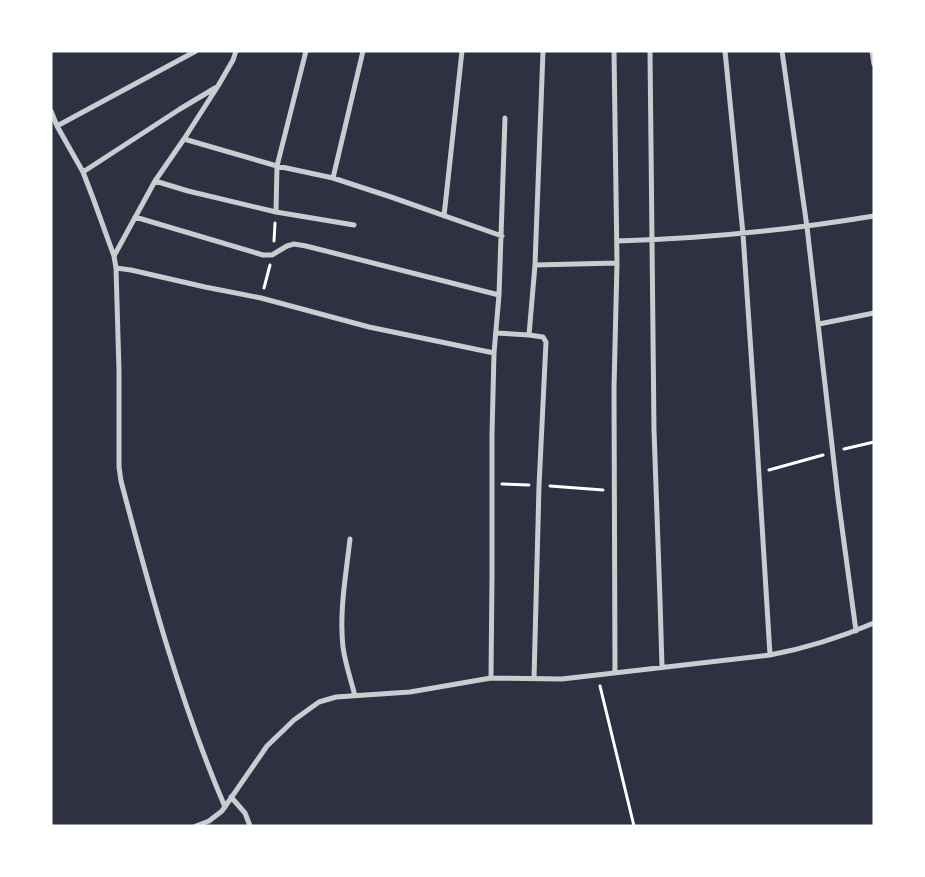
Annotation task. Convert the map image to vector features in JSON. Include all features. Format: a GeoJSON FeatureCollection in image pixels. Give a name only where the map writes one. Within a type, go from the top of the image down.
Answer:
{"type":"FeatureCollection","features":[{"type":"Feature","properties":{"kind":"street"},"geometry":{"type":"LineString","coordinates":[[57,126],[196,51]]}},
{"type":"Feature","properties":{"kind":"street"},"geometry":{"type":"LineString","coordinates":[[114,256],[155,181],[184,140],[218,86],[236,51]]}},
{"type":"Feature","properties":{"kind":"street"},"geometry":{"type":"LineString","coordinates":[[276,212],[277,166],[306,51]]}},
{"type":"Feature","properties":{"kind":"street"},"geometry":{"type":"LineString","coordinates":[[333,178],[363,51]]}},
{"type":"Feature","properties":{"kind":"street"},"geometry":{"type":"LineString","coordinates":[[444,216],[462,51]]}},
{"type":"Feature","properties":{"kind":"street"},"geometry":{"type":"LineString","coordinates":[[529,335],[535,265],[543,51]]}},
{"type":"Feature","properties":{"kind":"street"},"geometry":{"type":"LineString","coordinates":[[614,51],[617,241],[615,673]]}},
{"type":"Feature","properties":{"kind":"street"},"geometry":{"type":"LineString","coordinates":[[650,51],[654,430],[662,667]]}},
{"type":"Feature","properties":{"kind":"street"},"geometry":{"type":"LineString","coordinates":[[724,51],[743,234],[770,655]]}},
{"type":"Feature","properties":{"kind":"street"},"geometry":{"type":"LineString","coordinates":[[782,51],[807,227],[856,631]]}},
{"type":"Feature","properties":{"kind":"street"},"geometry":{"type":"LineString","coordinates":[[872,51],[874,64]]}},
{"type":"Feature","properties":{"kind":"street"},"geometry":{"type":"LineString","coordinates":[[83,172],[218,86]]}},
{"type":"Feature","properties":{"kind":"street"},"geometry":{"type":"LineString","coordinates":[[51,111],[57,126],[83,172],[114,256],[116,268],[121,481],[154,604],[171,658],[210,772],[225,807]]}},
{"type":"Feature","properties":{"kind":"street"},"geometry":{"type":"LineString","coordinates":[[491,678],[494,353],[502,236],[504,118]]}},
{"type":"Feature","properties":{"kind":"street"},"geometry":{"type":"LineString","coordinates":[[184,140],[277,166],[333,178],[502,236]]}},
{"type":"Feature","properties":{"kind":"street"},"geometry":{"type":"LineString","coordinates":[[155,181],[276,212],[354,225]]}},
{"type":"Feature","properties":{"kind":"street"},"geometry":{"type":"LineString","coordinates":[[617,241],[743,234],[807,227],[874,216]]}},
{"type":"Feature","properties":{"kind":"street"},"geometry":{"type":"LineString","coordinates":[[135,217],[263,255],[272,255],[294,244],[306,246],[499,295]]}},
{"type":"Feature","properties":{"kind":"street"},"geometry":{"type":"LineString","coordinates":[[535,265],[617,263]]}},
{"type":"Feature","properties":{"kind":"street"},"geometry":{"type":"LineString","coordinates":[[116,268],[261,298],[369,327],[494,353]]}},
{"type":"Feature","properties":{"kind":"street"},"geometry":{"type":"LineString","coordinates":[[819,324],[874,313]]}},
{"type":"Feature","properties":{"kind":"street"},"geometry":{"type":"LineString","coordinates":[[496,333],[543,337],[546,342],[539,486],[534,679]]}},
{"type":"Feature","properties":{"kind":"street"},"geometry":{"type":"LineString","coordinates":[[350,540],[344,590],[342,641],[355,696]]}},
{"type":"Feature","properties":{"kind":"street"},"geometry":{"type":"LineString","coordinates":[[196,826],[209,821],[225,807],[267,746],[294,720],[319,702],[336,697],[410,692],[491,678],[562,679],[770,655],[798,650],[828,641],[874,623]]}},
{"type":"Feature","properties":{"kind":"street"},"geometry":{"type":"LineString","coordinates":[[231,797],[245,812],[250,826]]}},
{"type":"Feature","properties":{"kind":"path"},"geometry":{"type":"LineString","coordinates":[[261,298],[272,255],[276,212]]}},
{"type":"Feature","properties":{"kind":"path"},"geometry":{"type":"LineString","coordinates":[[759,472],[874,442]]}},
{"type":"Feature","properties":{"kind":"path"},"geometry":{"type":"LineString","coordinates":[[492,484],[615,491]]}},
{"type":"Feature","properties":{"kind":"path"},"geometry":{"type":"LineString","coordinates":[[598,675],[634,826]]}}]}
